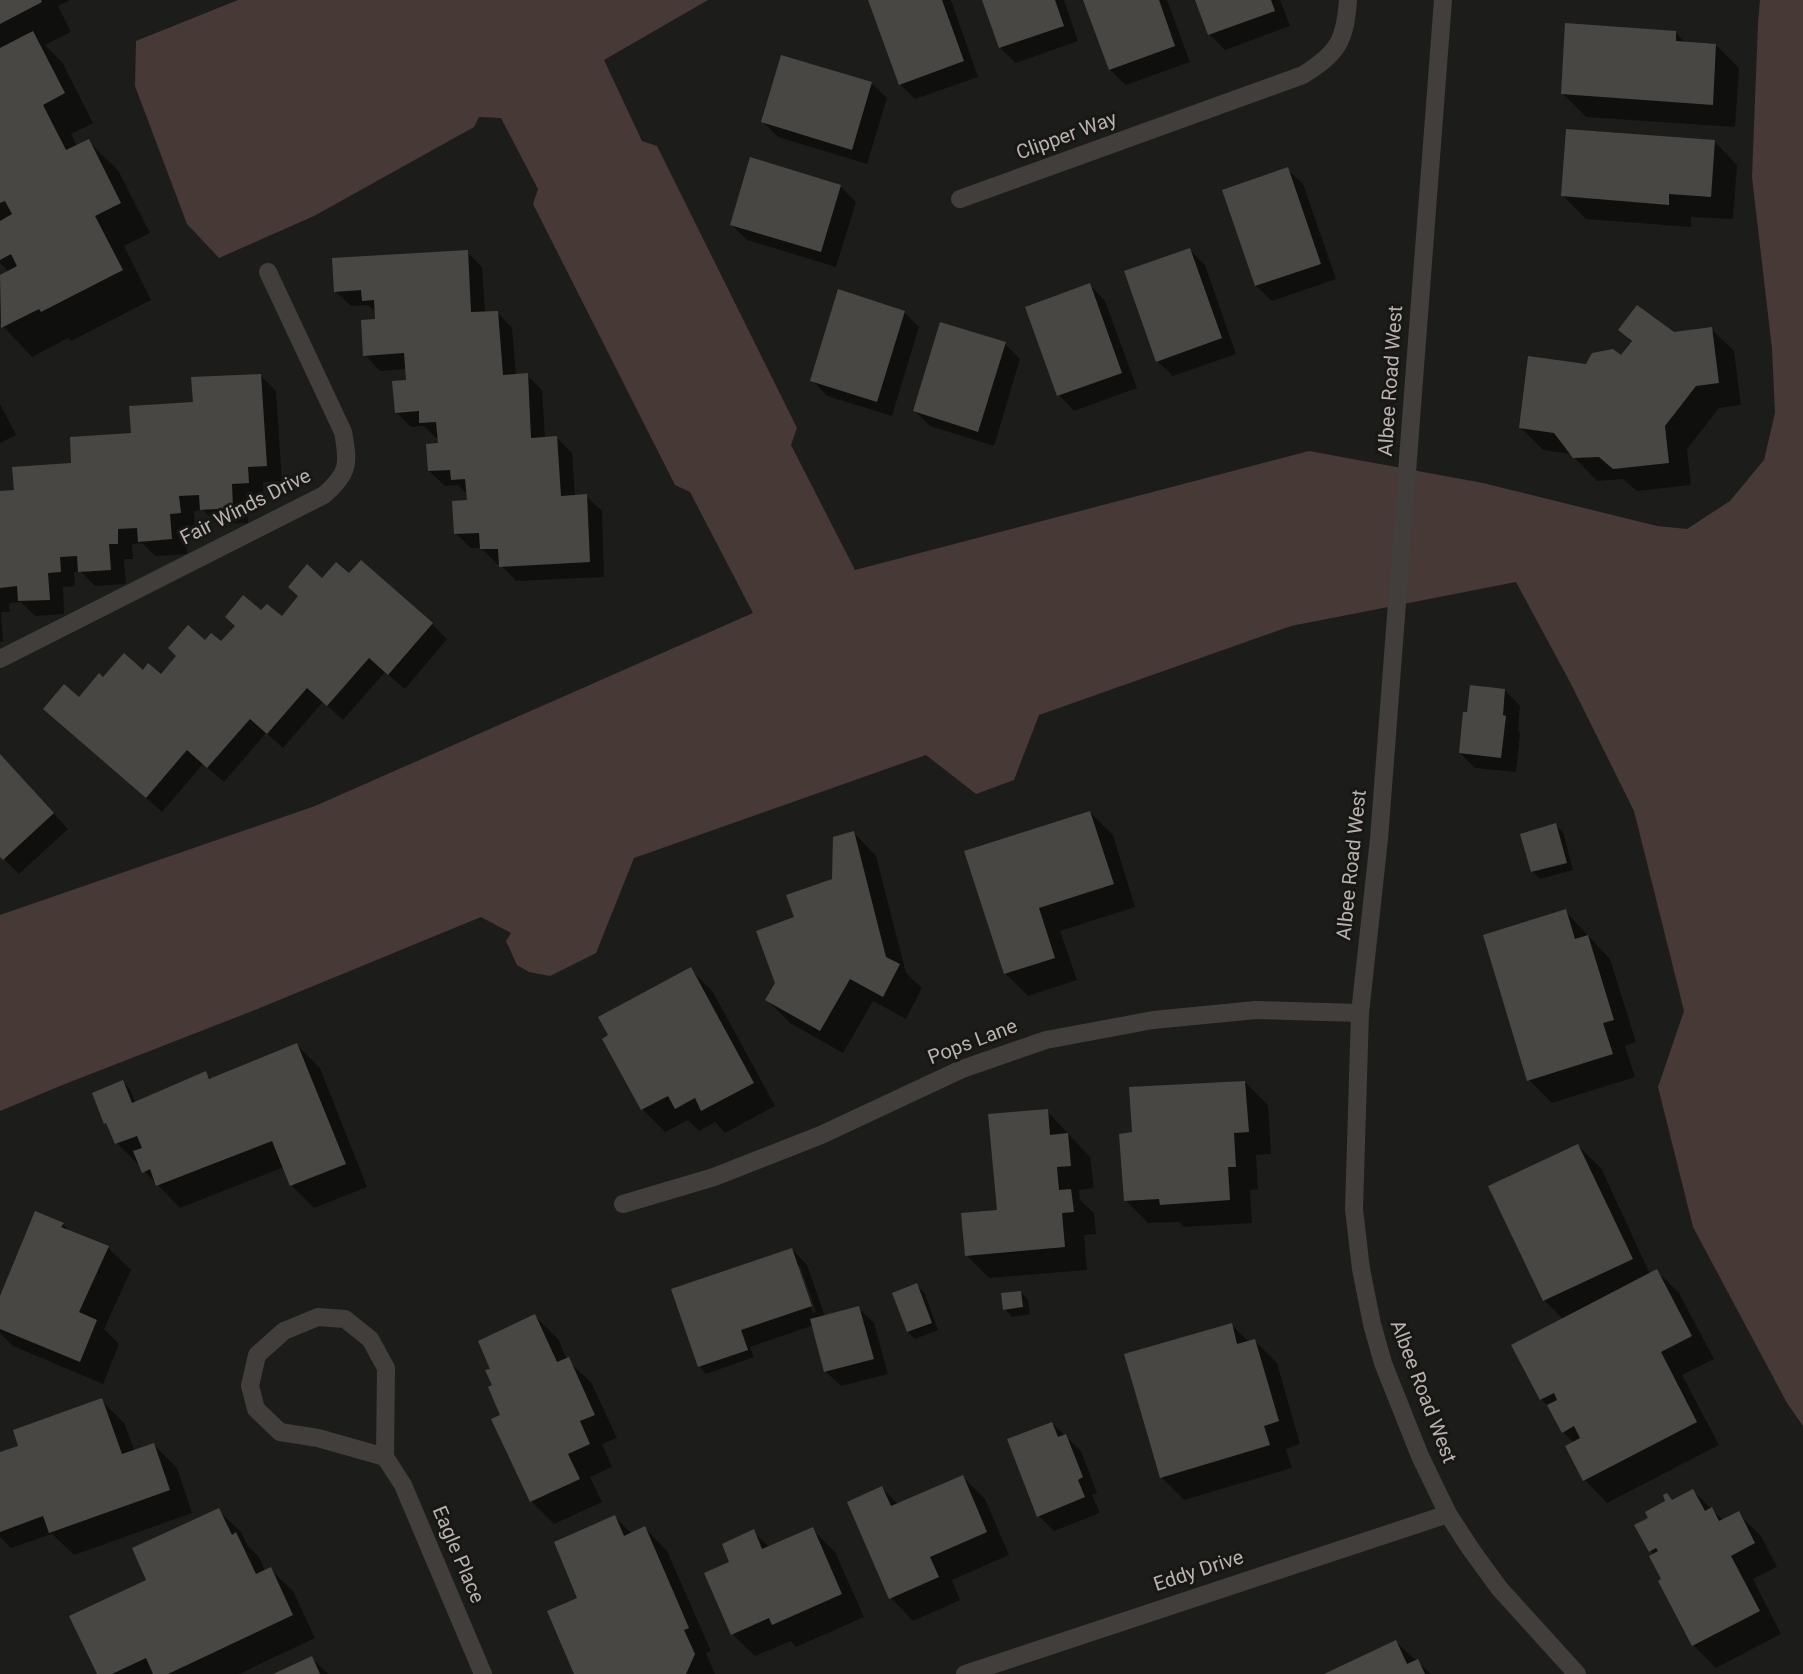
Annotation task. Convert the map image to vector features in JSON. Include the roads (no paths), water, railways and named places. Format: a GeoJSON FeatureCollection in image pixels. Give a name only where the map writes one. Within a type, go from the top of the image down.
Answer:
{"type":"FeatureCollection","features":[{"type":"Feature","properties":{"kind":"street","name":"Clipper Way"},"geometry":{"type":"LineString","coordinates":[[960,199],[1304,75],[1323,63],[1336,50],[1346,24],[1348,0]]}},
{"type":"Feature","properties":{"kind":"street","name":"Albee Road West"},"geometry":{"type":"LineString","coordinates":[[1443,0],[1379,839],[1360,1013],[1354,1209],[1361,1269],[1372,1324],[1383,1363],[1420,1456],[1448,1514],[1499,1588],[1577,1674]]}},
{"type":"Feature","properties":{"kind":"street","name":"Fair Winds Drive"},"geometry":{"type":"LineString","coordinates":[[0,659],[324,495],[340,481],[348,459],[343,432],[268,272]]}},
{"type":"Feature","properties":{"kind":"street","name":"Pops Lane"},"geometry":{"type":"LineString","coordinates":[[623,1204],[735,1168],[821,1135],[962,1069],[1046,1040],[1153,1020],[1256,1010],[1360,1013]]}},
{"type":"Feature","properties":{"kind":"street"},"geometry":{"type":"LineString","coordinates":[[318,1317],[345,1319],[370,1340],[386,1368],[384,1457],[318,1438],[280,1432],[256,1409],[250,1386],[257,1355],[284,1331],[318,1317]]}},
{"type":"Feature","properties":{"kind":"street","name":"Eagle Place"},"geometry":{"type":"LineString","coordinates":[[384,1457],[403,1485],[483,1674]]}},
{"type":"Feature","properties":{"kind":"street","name":"Eddy Drive"},"geometry":{"type":"LineString","coordinates":[[965,1674],[1448,1514]]}}]}
